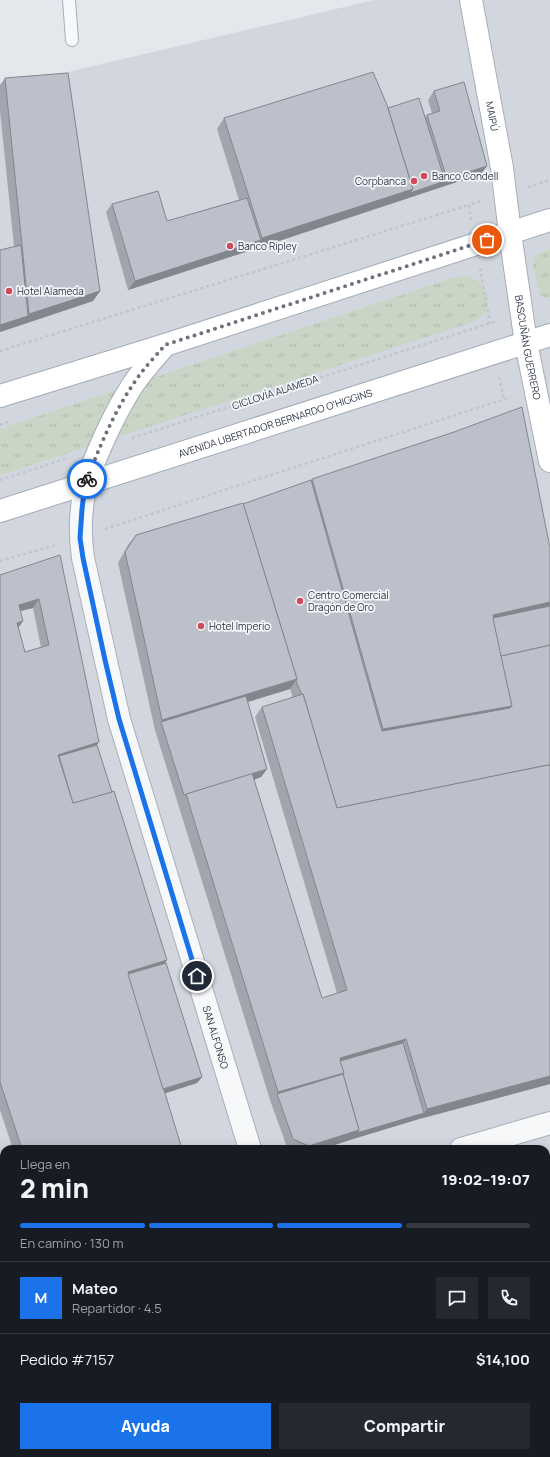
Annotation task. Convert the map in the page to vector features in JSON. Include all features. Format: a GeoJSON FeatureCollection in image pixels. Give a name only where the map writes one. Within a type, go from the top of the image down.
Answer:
{"type":"FeatureCollection","features":[{"type":"Feature","properties":{"kind":"main road","name":"MAIPÚ"},"geometry":{"type":"LineString","coordinates":[[471,0],[502,168],[510,233]]}},
{"type":"Feature","properties":{"kind":"main road"},"geometry":{"type":"LineString","coordinates":[[0,396],[165,345],[550,220]]}},
{"type":"Feature","properties":{"kind":"main road","name":"BASCUÑÁN GUERRERO"},"geometry":{"type":"LineString","coordinates":[[510,233],[526,343],[550,461]]}},
{"type":"Feature","properties":{"kind":"main road","name":"AVENIDA LIBERTADOR BERNARDO O'HIGGINS"},"geometry":{"type":"LineString","coordinates":[[0,511],[550,335]]}},
{"type":"Feature","properties":{"kind":"main road"},"geometry":{"type":"LineString","coordinates":[[85,484],[99,449],[119,407],[134,383],[165,345]]}},
{"type":"Feature","properties":{"kind":"street","name":"SAN ALFONSO"},"geometry":{"type":"LineString","coordinates":[[85,484],[80,523],[80,538],[83,558],[119,719],[249,1145]]}},
{"type":"Feature","properties":{"kind":"street"},"geometry":{"type":"LineString","coordinates":[[475,1145],[550,1123]]}},
{"type":"Feature","properties":{"kind":"lane"},"geometry":{"type":"LineString","coordinates":[[69,0],[72,40]]}},
{"type":"Feature","properties":{"kind":"path"},"geometry":{"type":"LineString","coordinates":[[0,351],[469,205]]}},
{"type":"Feature","properties":{"kind":"path","name":"CICLOVÍA ALAMEDA"},"geometry":{"type":"LineString","coordinates":[[0,480],[522,314]]}},
{"type":"Feature","properties":{"kind":"path"},"geometry":{"type":"LineString","coordinates":[[0,561],[80,538],[504,400]]}},
{"type":"Feature","properties":{"kind":"shaded area"},"geometry":{"type":"Polygon","coordinates":[[[374,0],[550,0],[550,1145],[0,1145],[0,88],[374,0]]]}},
{"type":"Feature","properties":{"kind":"green space"},"geometry":{"type":"Polygon","coordinates":[[[550,249],[550,298],[540,296],[533,265],[536,255],[550,249]]]}},
{"type":"Feature","properties":{"kind":"green space"},"geometry":{"type":"Polygon","coordinates":[[[456,277],[475,279],[486,292],[486,310],[480,318],[473,322],[0,475],[0,429],[456,277]]]}},
{"type":"Feature","properties":{"kind":"building"},"geometry":{"type":"Polygon","coordinates":[[[373,72],[387,105],[413,189],[262,238],[224,118],[373,72]]]}},
{"type":"Feature","properties":{"kind":"building"},"geometry":{"type":"Polygon","coordinates":[[[68,73],[100,291],[29,314],[5,78],[68,73]]]}},
{"type":"Feature","properties":{"kind":"building"},"geometry":{"type":"Polygon","coordinates":[[[464,82],[487,166],[447,179],[427,115],[440,111],[434,91],[464,82]]]}},
{"type":"Feature","properties":{"kind":"building"},"geometry":{"type":"Polygon","coordinates":[[[419,98],[445,181],[410,193],[413,189],[388,108],[419,98]]]}},
{"type":"Feature","properties":{"kind":"building"},"geometry":{"type":"Polygon","coordinates":[[[158,191],[167,221],[247,198],[261,240],[135,281],[112,204],[158,191]]]}},
{"type":"Feature","properties":{"kind":"building","name":"Hotel Alameda"},"geometry":{"type":"Polygon","coordinates":[[[21,245],[28,316],[0,325],[0,250],[21,245]]]}},
{"type":"Feature","properties":{"kind":"building"},"geometry":{"type":"Polygon","coordinates":[[[522,407],[550,548],[550,602],[493,615],[512,706],[383,729],[312,479],[454,432],[522,407]]]}},
{"type":"Feature","properties":{"kind":"building","name":"Centro Comercial Dragón de Oro"},"geometry":{"type":"Polygon","coordinates":[[[311,480],[382,731],[510,708],[512,706],[501,656],[550,645],[550,765],[337,808],[303,694],[302,695],[296,681],[297,679],[243,504],[311,480]]]}},
{"type":"Feature","properties":{"kind":"building","name":"Hotel Imperio"},"geometry":{"type":"Polygon","coordinates":[[[243,503],[297,679],[162,720],[125,552],[136,535],[243,503]]]}},
{"type":"Feature","properties":{"kind":"building"},"geometry":{"type":"Polygon","coordinates":[[[60,555],[99,742],[58,755],[73,803],[114,791],[167,960],[128,972],[181,1145],[21,1145],[0,1082],[0,575],[60,555]],[[39,599],[19,605],[23,621],[17,623],[25,652],[49,645],[39,599]]]}},
{"type":"Feature","properties":{"kind":"building"},"geometry":{"type":"Polygon","coordinates":[[[550,606],[550,645],[501,656],[493,618],[550,606]]]}},
{"type":"Feature","properties":{"kind":"building"},"geometry":{"type":"Polygon","coordinates":[[[303,694],[337,808],[550,765],[550,1076],[427,1109],[406,1039],[340,1058],[344,1073],[278,1092],[186,794],[252,773],[322,998],[347,990],[262,707],[303,694]]]}},
{"type":"Feature","properties":{"kind":"building"},"geometry":{"type":"Polygon","coordinates":[[[246,696],[267,769],[184,795],[161,722],[246,696]]]}},
{"type":"Feature","properties":{"kind":"building"},"geometry":{"type":"Polygon","coordinates":[[[97,745],[112,792],[73,803],[59,756],[97,745]]]}},
{"type":"Feature","properties":{"kind":"building"},"geometry":{"type":"Polygon","coordinates":[[[166,963],[202,1077],[163,1089],[128,974],[166,963]]]}},
{"type":"Feature","properties":{"kind":"building"},"geometry":{"type":"Polygon","coordinates":[[[403,1043],[424,1113],[357,1133],[359,1130],[340,1061],[403,1043]]]}},
{"type":"Feature","properties":{"kind":"building"},"geometry":{"type":"Polygon","coordinates":[[[343,1074],[359,1130],[312,1145],[307,1145],[293,1139],[277,1094],[343,1074]]]}},
{"type":"Feature","properties":{"kind":"way so far"},"geometry":{"type":"LineString","coordinates":[[87,479],[97,452],[119,407],[134,383],[165,345],[487,240]]}},
{"type":"Feature","properties":{"kind":"place","name":"Banco Condell"},"geometry":{"type":"Point","coordinates":[424,176]}},
{"type":"Feature","properties":{"kind":"place","name":"Corpbanca"},"geometry":{"type":"Point","coordinates":[414,181]}},
{"type":"Feature","properties":{"kind":"place","name":"Banco Ripley"},"geometry":{"type":"Point","coordinates":[230,246]}},
{"type":"Feature","properties":{"kind":"place","name":"Hotel Alameda"},"geometry":{"type":"Point","coordinates":[9,291]}},
{"type":"Feature","properties":{"kind":"place","name":"Centro Comercial Dragón de Oro"},"geometry":{"type":"Point","coordinates":[300,601]}},
{"type":"Feature","properties":{"kind":"place","name":"Hotel Imperio"},"geometry":{"type":"Point","coordinates":[201,626]}},
{"type":"Feature","properties":{"kind":"route"},"geometry":{"type":"LineString","coordinates":[[87,479],[80,523],[80,538],[105,660],[119,719],[138,785],[197,976]]}}]}
